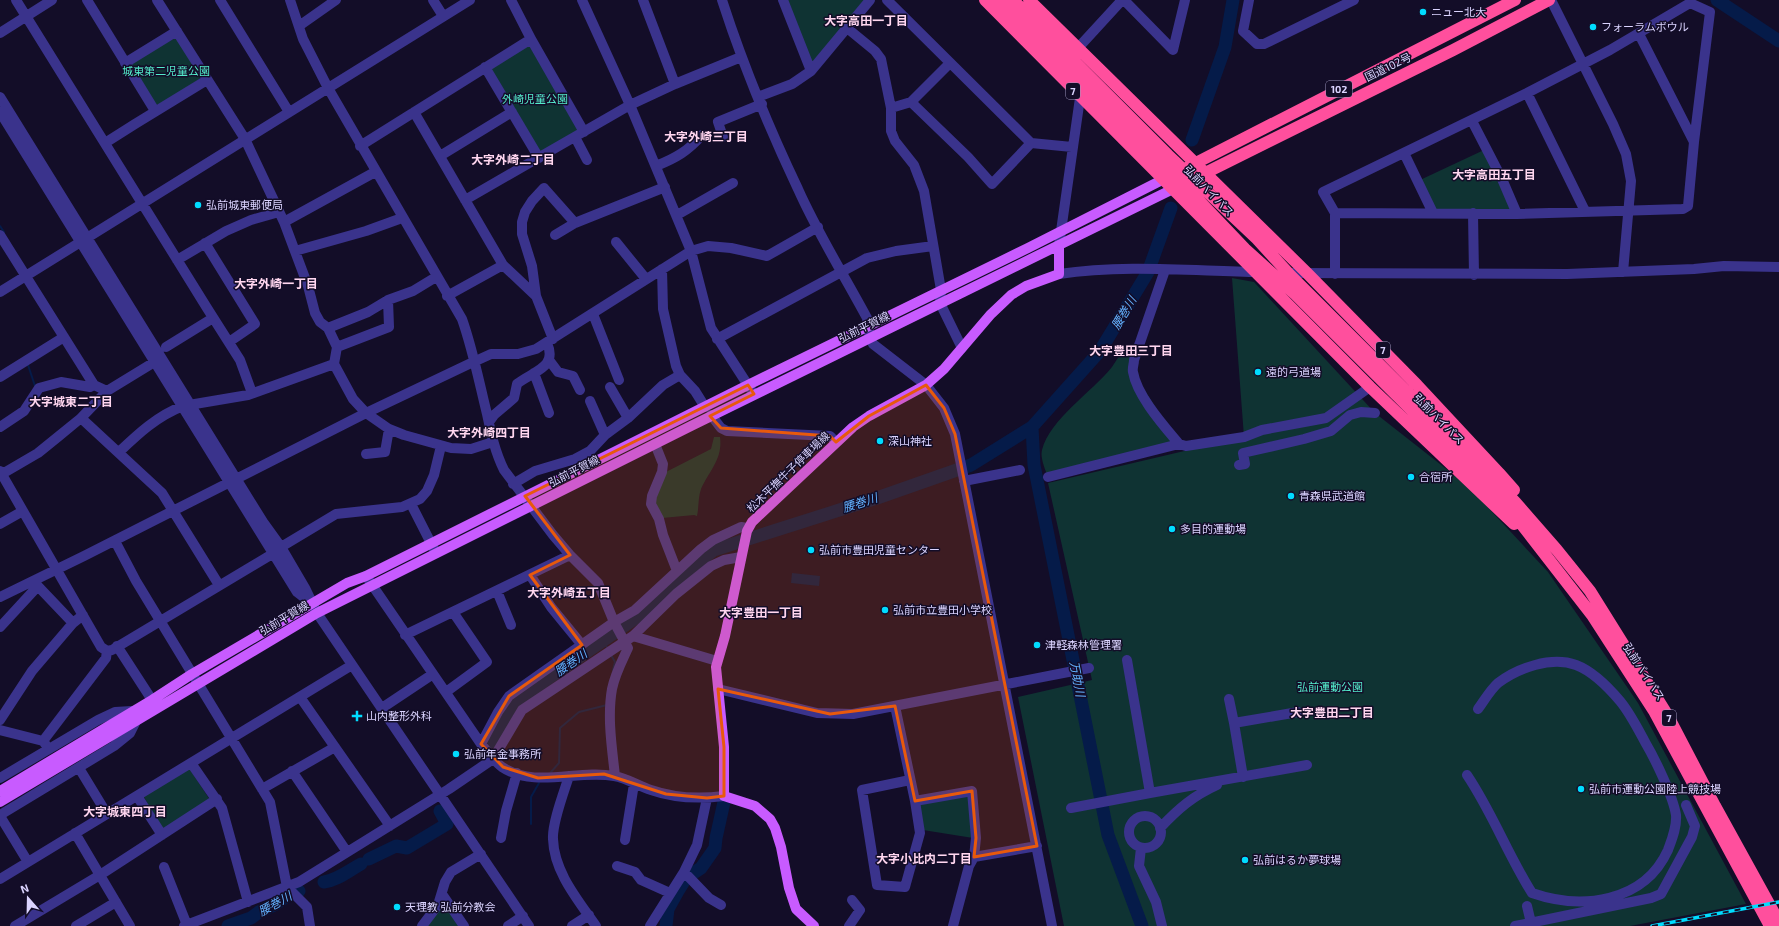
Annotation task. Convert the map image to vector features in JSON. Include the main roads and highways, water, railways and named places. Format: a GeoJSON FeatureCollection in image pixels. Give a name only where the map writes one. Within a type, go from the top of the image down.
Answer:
{"type":"FeatureCollection","features":[{"type":"Feature","properties":{"kind":"highway","name":"7"},"geometry":{"type":"LineString","coordinates":[[985,0],[1080,98],[1164,179],[1370,387],[1552,553]]}},
{"type":"Feature","properties":{"kind":"highway","name":"弘前バイパス"},"geometry":{"type":"LineString","coordinates":[[999,0],[1105,99]]}},
{"type":"Feature","properties":{"kind":"highway","name":"弘前バイパス"},"geometry":{"type":"LineString","coordinates":[[1013,0],[1245,249],[1356,348],[1552,553],[1654,711],[1773,921]]}},
{"type":"Feature","properties":{"kind":"highway","name":"7"},"geometry":{"type":"LineString","coordinates":[[1028,0],[1307,273],[1500,473],[1520,498],[1552,553]]}},
{"type":"Feature","properties":{"kind":"highway","name":"国道102号"},"geometry":{"type":"LineString","coordinates":[[1164,179],[1515,0]]}},
{"type":"Feature","properties":{"kind":"highway","name":"国道102号"},"geometry":{"type":"LineString","coordinates":[[1173,189],[1453,50],[1550,0]]}},
{"type":"Feature","properties":{"kind":"main road","name":"弘前平賀線"},"geometry":{"type":"LineString","coordinates":[[0,791],[132,710],[152,700],[192,674],[347,583],[366,576],[1164,179]]}},
{"type":"Feature","properties":{"kind":"main road","name":"弘前平賀線"},"geometry":{"type":"LineString","coordinates":[[0,802],[317,613],[754,394],[1173,189]]}},
{"type":"Feature","properties":{"kind":"main road","name":"松木平撫牛子停車場線"},"geometry":{"type":"LineString","coordinates":[[814,926],[796,909],[790,894],[781,847],[775,828],[770,819],[755,806],[724,796],[724,747],[718,689],[717,661],[725,636],[748,529],[752,522],[853,426],[926,385],[944,369],[991,314],[1011,295],[1026,286],[1059,274],[1059,245]]}},
{"type":"Feature","properties":{"kind":"water"},"geometry":{"type":"Polygon","coordinates":[[[792,573],[820,576],[819,586],[791,583],[792,573]]]}},
{"type":"Feature","properties":{"kind":"waterway","name":"腰巻川"},"geometry":{"type":"LineString","coordinates":[[1192,140],[1225,47],[1233,0]]}},
{"type":"Feature","properties":{"kind":"waterway"},"geometry":{"type":"LineString","coordinates":[[1717,0],[1779,41]]}},
{"type":"Feature","properties":{"kind":"waterway","name":"腰巻川"},"geometry":{"type":"LineString","coordinates":[[491,742],[513,703],[643,613],[665,594],[686,572],[714,550],[877,498],[971,465],[1032,427],[1100,351],[1148,272],[1171,208]]}},
{"type":"Feature","properties":{"kind":"waterway"},"geometry":{"type":"LineString","coordinates":[[0,226],[4,232]]}},
{"type":"Feature","properties":{"kind":"waterway"},"geometry":{"type":"LineString","coordinates":[[28,365],[35,386]]}},
{"type":"Feature","properties":{"kind":"waterway","name":"万助川"},"geometry":{"type":"LineString","coordinates":[[1032,427],[1034,465],[1108,835],[1142,926]]}},
{"type":"Feature","properties":{"kind":"waterway"},"geometry":{"type":"LineString","coordinates":[[603,641],[608,649]]}},
{"type":"Feature","properties":{"kind":"waterway"},"geometry":{"type":"LineString","coordinates":[[611,655],[615,662],[613,670]]}},
{"type":"Feature","properties":{"kind":"waterway"},"geometry":{"type":"LineString","coordinates":[[551,772],[559,763],[560,728],[579,712],[607,705]]}},
{"type":"Feature","properties":{"kind":"waterway"},"geometry":{"type":"LineString","coordinates":[[531,824],[531,797],[539,783]]}},
{"type":"Feature","properties":{"kind":"waterway"},"geometry":{"type":"LineString","coordinates":[[666,926],[668,909],[686,878],[701,868],[715,848],[724,802]]}},
{"type":"Feature","properties":{"kind":"waterway","name":"腰巻川"},"geometry":{"type":"LineString","coordinates":[[369,859],[396,846],[407,848],[447,824],[440,811]]}},
{"type":"Feature","properties":{"kind":"waterway","name":"腰巻川"},"geometry":{"type":"LineString","coordinates":[[324,882],[338,877],[361,864]]}},
{"type":"Feature","properties":{"kind":"waterway","name":"腰巻川"},"geometry":{"type":"LineString","coordinates":[[228,926],[251,918],[287,896],[299,891]]}},
{"type":"Feature","properties":{"kind":"railway"},"geometry":{"type":"LineString","coordinates":[[1652,926],[1779,902]]}},
{"type":"Feature","properties":{"kind":"place","name":"ニュー北大"},"geometry":{"type":"Point","coordinates":[1423,12]}},
{"type":"Feature","properties":{"kind":"place","name":"フォーラムボウル"},"geometry":{"type":"Point","coordinates":[1593,27]}},
{"type":"Feature","properties":{"kind":"place","name":"弘前城東郵便局"},"geometry":{"type":"Point","coordinates":[198,205]}},
{"type":"Feature","properties":{"kind":"place","name":"遠的弓道場"},"geometry":{"type":"Point","coordinates":[1258,372]}},
{"type":"Feature","properties":{"kind":"place","name":"深山神社"},"geometry":{"type":"Point","coordinates":[880,441]}},
{"type":"Feature","properties":{"kind":"place","name":"合宿所"},"geometry":{"type":"Point","coordinates":[1411,477]}},
{"type":"Feature","properties":{"kind":"place","name":"青森県武道館"},"geometry":{"type":"Point","coordinates":[1291,496]}},
{"type":"Feature","properties":{"kind":"place","name":"多目的運動場"},"geometry":{"type":"Point","coordinates":[1172,529]}},
{"type":"Feature","properties":{"kind":"place","name":"弘前市豊田児童センター"},"geometry":{"type":"Point","coordinates":[811,550]}},
{"type":"Feature","properties":{"kind":"place","name":"弘前市立豊田小学校"},"geometry":{"type":"Point","coordinates":[885,610]}},
{"type":"Feature","properties":{"kind":"place","name":"津軽森林管理署"},"geometry":{"type":"Point","coordinates":[1037,645]}},
{"type":"Feature","properties":{"kind":"place","name":"山内整形外科"},"geometry":{"type":"Point","coordinates":[357,716]}},
{"type":"Feature","properties":{"kind":"place","name":"弘前年金事務所"},"geometry":{"type":"Point","coordinates":[456,754]}},
{"type":"Feature","properties":{"kind":"place","name":"弘前市運動公園陸上競技場"},"geometry":{"type":"Point","coordinates":[1581,789]}},
{"type":"Feature","properties":{"kind":"place","name":"弘前はるか夢球場"},"geometry":{"type":"Point","coordinates":[1245,860]}},
{"type":"Feature","properties":{"kind":"place","name":"天理教 弘前分教会"},"geometry":{"type":"Point","coordinates":[397,907]}},
{"type":"Feature","properties":{"kind":"district","name":"大字高田一丁目"},"geometry":{"type":"Point","coordinates":[866,21]}},
{"type":"Feature","properties":{"kind":"district","name":"大字外崎三丁目"},"geometry":{"type":"Point","coordinates":[706,137]}},
{"type":"Feature","properties":{"kind":"district","name":"大字外崎二丁目"},"geometry":{"type":"Point","coordinates":[513,160]}},
{"type":"Feature","properties":{"kind":"district","name":"大字高田五丁目"},"geometry":{"type":"Point","coordinates":[1494,175]}},
{"type":"Feature","properties":{"kind":"district","name":"大字外崎一丁目"},"geometry":{"type":"Point","coordinates":[276,284]}},
{"type":"Feature","properties":{"kind":"district","name":"大字豊田三丁目"},"geometry":{"type":"Point","coordinates":[1131,351]}},
{"type":"Feature","properties":{"kind":"district","name":"大字城東二丁目"},"geometry":{"type":"Point","coordinates":[71,402]}},
{"type":"Feature","properties":{"kind":"district","name":"大字外崎四丁目"},"geometry":{"type":"Point","coordinates":[489,433]}},
{"type":"Feature","properties":{"kind":"district","name":"大字外崎五丁目"},"geometry":{"type":"Point","coordinates":[569,593]}},
{"type":"Feature","properties":{"kind":"district","name":"大字豊田一丁目"},"geometry":{"type":"Point","coordinates":[761,613]}},
{"type":"Feature","properties":{"kind":"district","name":"大字豊田二丁目"},"geometry":{"type":"Point","coordinates":[1332,713]}},
{"type":"Feature","properties":{"kind":"district","name":"大字城東四丁目"},"geometry":{"type":"Point","coordinates":[125,812]}},
{"type":"Feature","properties":{"kind":"district","name":"大字小比内二丁目"},"geometry":{"type":"Point","coordinates":[924,859]}},
{"type":"Feature","properties":{"kind":"park label","name":"城東第二児童公園"},"geometry":{"type":"Point","coordinates":[166,71]}},
{"type":"Feature","properties":{"kind":"park label","name":"外崎児童公園"},"geometry":{"type":"Point","coordinates":[535,99]}},
{"type":"Feature","properties":{"kind":"park label","name":"弘前運動公園"},"geometry":{"type":"Point","coordinates":[1330,687]}}]}
